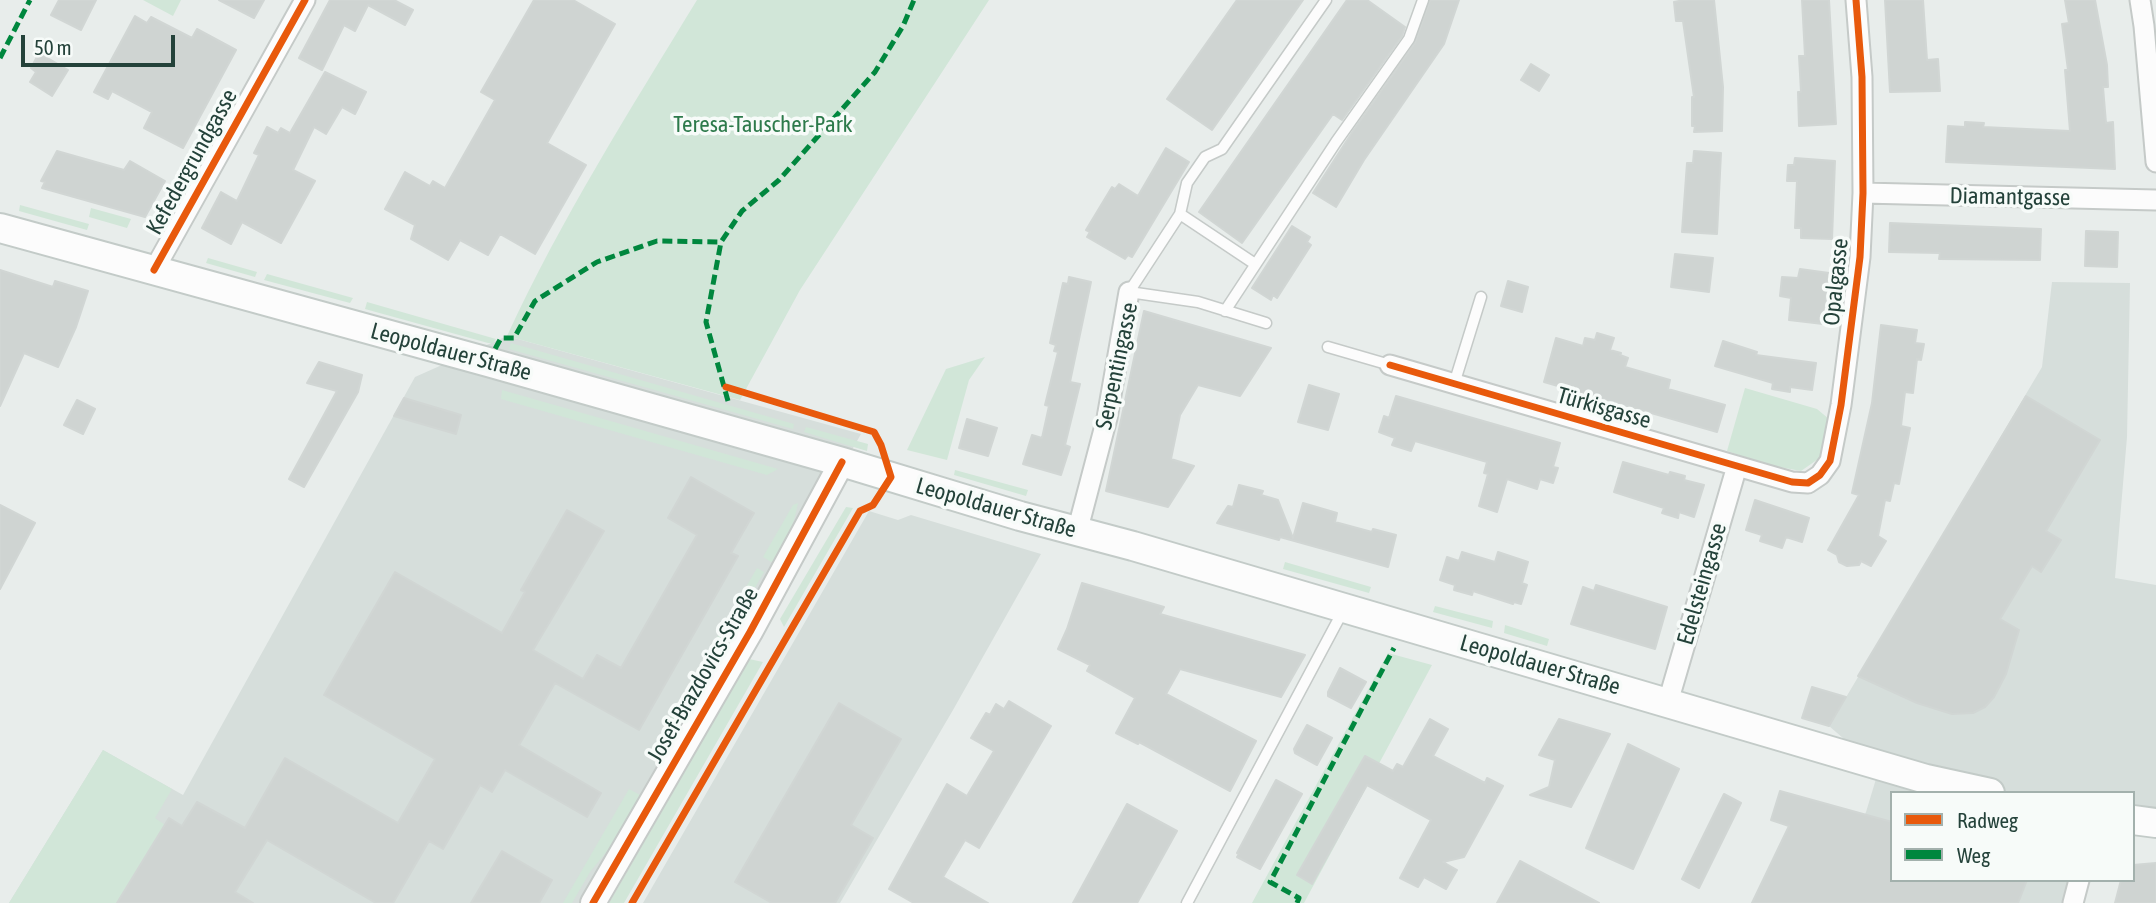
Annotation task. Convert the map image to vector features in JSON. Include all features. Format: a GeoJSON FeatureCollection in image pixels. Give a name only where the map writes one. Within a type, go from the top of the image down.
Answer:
{"type":"FeatureCollection","features":[{"type":"Feature","properties":{"kind":"main road","name":"Leopoldauer Straße"},"geometry":{"type":"LineString","coordinates":[[0,228],[842,462],[1926,779],[1981,791]]}},
{"type":"Feature","properties":{"kind":"main road"},"geometry":{"type":"LineString","coordinates":[[2135,820],[2156,823]]}},
{"type":"Feature","properties":{"kind":"street","name":"Kefedergrundgasse"},"geometry":{"type":"LineString","coordinates":[[154,270],[305,0]]}},
{"type":"Feature","properties":{"kind":"street","name":"Opalgasse"},"geometry":{"type":"LineString","coordinates":[[1737,466],[1792,482],[1808,483],[1820,475],[1830,461],[1841,405],[1860,257],[1863,193],[1862,77],[1856,0]]}},
{"type":"Feature","properties":{"kind":"street"},"geometry":{"type":"LineString","coordinates":[[2140,0],[2156,162]]}},
{"type":"Feature","properties":{"kind":"street","name":"Diamantgasse"},"geometry":{"type":"LineString","coordinates":[[1863,193],[2156,200]]}},
{"type":"Feature","properties":{"kind":"street","name":"Serpentingasse"},"geometry":{"type":"LineString","coordinates":[[1077,532],[1107,418],[1129,292]]}},
{"type":"Feature","properties":{"kind":"street","name":"Türkisgasse"},"geometry":{"type":"LineString","coordinates":[[1390,365],[1737,466]]}},
{"type":"Feature","properties":{"kind":"street","name":"Josef-Brazdovics-Straße"},"geometry":{"type":"LineString","coordinates":[[593,903],[750,632],[842,462]]}},
{"type":"Feature","properties":{"kind":"street","name":"Edelsteingasse"},"geometry":{"type":"LineString","coordinates":[[1668,702],[1737,466]]}},
{"type":"Feature","properties":{"kind":"street"},"geometry":{"type":"LineString","coordinates":[[2073,903],[2078,882]]}},
{"type":"Feature","properties":{"kind":"lane"},"geometry":{"type":"LineString","coordinates":[[1129,292],[1180,214],[1187,183],[1205,157],[1222,149],[1326,0]]}},
{"type":"Feature","properties":{"kind":"lane"},"geometry":{"type":"LineString","coordinates":[[1226,311],[1336,142],[1409,39],[1423,0]]}},
{"type":"Feature","properties":{"kind":"lane"},"geometry":{"type":"LineString","coordinates":[[1180,214],[1255,264]]}},
{"type":"Feature","properties":{"kind":"lane","name":"Serpentingasse"},"geometry":{"type":"LineString","coordinates":[[1129,292],[1198,302],[1266,323]]}},
{"type":"Feature","properties":{"kind":"lane"},"geometry":{"type":"LineString","coordinates":[[1458,386],[1481,297]]}},
{"type":"Feature","properties":{"kind":"lane"},"geometry":{"type":"LineString","coordinates":[[1328,347],[1390,365]]}},
{"type":"Feature","properties":{"kind":"lane"},"geometry":{"type":"LineString","coordinates":[[1187,903],[1344,609]]}},
{"type":"Feature","properties":{"kind":"shaded area"},"geometry":{"type":"Polygon","coordinates":[[[2052,282],[2130,283],[2127,437],[2115,578],[2156,585],[2156,817],[2135,815],[2135,791],[1890,791],[1890,882],[2085,882],[2080,903],[1822,903],[1866,812],[1879,769],[1829,726],[2042,367],[2052,282]]]}},
{"type":"Feature","properties":{"kind":"shaded area"},"geometry":{"type":"Polygon","coordinates":[[[507,336],[861,434],[594,903],[9,903],[103,750],[183,795],[415,377],[507,336]]]}},
{"type":"Feature","properties":{"kind":"shaded area"},"geometry":{"type":"Polygon","coordinates":[[[869,511],[898,520],[911,515],[1041,554],[840,903],[643,903],[869,511]]]}},
{"type":"Feature","properties":{"kind":"green space"},"geometry":{"type":"Polygon","coordinates":[[[143,0],[181,0],[173,16],[143,0]]]}},
{"type":"Feature","properties":{"kind":"green space","name":"Teresa-Tauscher-Park"},"geometry":{"type":"Polygon","coordinates":[[[697,0],[989,0],[800,290],[740,400],[507,336],[573,207],[697,0]]]}},
{"type":"Feature","properties":{"kind":"green space"},"geometry":{"type":"Polygon","coordinates":[[[20,205],[89,224],[87,230],[19,211],[20,205]]]}},
{"type":"Feature","properties":{"kind":"green space"},"geometry":{"type":"Polygon","coordinates":[[[91,208],[131,219],[127,228],[89,217],[91,208]]]}},
{"type":"Feature","properties":{"kind":"green space"},"geometry":{"type":"Polygon","coordinates":[[[208,258],[257,272],[255,277],[206,263],[208,258]]]}},
{"type":"Feature","properties":{"kind":"green space"},"geometry":{"type":"Polygon","coordinates":[[[267,274],[353,298],[350,303],[264,280],[267,274]]]}},
{"type":"Feature","properties":{"kind":"green space"},"geometry":{"type":"Polygon","coordinates":[[[367,302],[496,339],[493,343],[488,343],[365,309],[367,302]]]}},
{"type":"Feature","properties":{"kind":"green space"},"geometry":{"type":"Polygon","coordinates":[[[511,343],[794,424],[793,429],[509,349],[511,343]]]}},
{"type":"Feature","properties":{"kind":"green space"},"geometry":{"type":"Polygon","coordinates":[[[985,357],[969,380],[947,460],[907,450],[946,369],[985,357]]]}},
{"type":"Feature","properties":{"kind":"green space"},"geometry":{"type":"Polygon","coordinates":[[[1745,388],[1817,409],[1829,419],[1821,457],[1801,471],[1769,465],[1727,451],[1745,388]]]}},
{"type":"Feature","properties":{"kind":"green space"},"geometry":{"type":"Polygon","coordinates":[[[502,390],[778,469],[767,475],[501,399],[502,390]]]}},
{"type":"Feature","properties":{"kind":"green space"},"geometry":{"type":"Polygon","coordinates":[[[806,427],[868,444],[867,451],[804,432],[806,427]]]}},
{"type":"Feature","properties":{"kind":"green space"},"geometry":{"type":"Polygon","coordinates":[[[955,470],[1028,490],[1026,496],[954,475],[955,470]]]}},
{"type":"Feature","properties":{"kind":"green space"},"geometry":{"type":"Polygon","coordinates":[[[798,503],[786,543],[773,563],[763,557],[793,505],[798,503]]]}},
{"type":"Feature","properties":{"kind":"green space"},"geometry":{"type":"Polygon","coordinates":[[[846,507],[853,508],[784,627],[780,619],[846,507]]]}},
{"type":"Feature","properties":{"kind":"green space"},"geometry":{"type":"Polygon","coordinates":[[[1285,562],[1371,587],[1369,593],[1283,569],[1285,562]]]}},
{"type":"Feature","properties":{"kind":"green space"},"geometry":{"type":"Polygon","coordinates":[[[757,568],[764,572],[658,756],[651,752],[757,568]]]}},
{"type":"Feature","properties":{"kind":"green space"},"geometry":{"type":"Polygon","coordinates":[[[1435,606],[1493,621],[1492,628],[1433,612],[1435,606]]]}},
{"type":"Feature","properties":{"kind":"green space"},"geometry":{"type":"Polygon","coordinates":[[[1505,625],[1549,639],[1547,646],[1504,633],[1505,625]]]}},
{"type":"Feature","properties":{"kind":"green space"},"geometry":{"type":"Polygon","coordinates":[[[1388,653],[1432,665],[1304,903],[1252,903],[1388,653]]]}},
{"type":"Feature","properties":{"kind":"green space"},"geometry":{"type":"Polygon","coordinates":[[[749,659],[763,662],[624,903],[609,903],[749,659]]]}},
{"type":"Feature","properties":{"kind":"green space"},"geometry":{"type":"Polygon","coordinates":[[[103,750],[172,789],[155,818],[165,825],[117,903],[9,903],[103,750]]]}},
{"type":"Feature","properties":{"kind":"green space"},"geometry":{"type":"Polygon","coordinates":[[[629,789],[642,796],[621,834],[590,872],[572,903],[563,903],[629,789]]]}},
{"type":"Feature","properties":{"kind":"building"},"geometry":{"type":"Polygon","coordinates":[[[59,0],[96,0],[81,30],[51,15],[59,0]]]}},
{"type":"Feature","properties":{"kind":"building"},"geometry":{"type":"Polygon","coordinates":[[[219,0],[264,0],[254,18],[219,0]]]}},
{"type":"Feature","properties":{"kind":"building"},"geometry":{"type":"Polygon","coordinates":[[[330,0],[394,0],[413,10],[405,25],[368,5],[355,31],[344,25],[322,70],[299,58],[330,0]]]}},
{"type":"Feature","properties":{"kind":"building"},"geometry":{"type":"Polygon","coordinates":[[[534,0],[573,0],[615,24],[547,143],[586,165],[535,254],[500,234],[488,255],[460,240],[448,260],[411,239],[415,225],[385,209],[405,172],[430,186],[433,181],[445,188],[495,100],[481,92],[534,0]]]}},
{"type":"Feature","properties":{"kind":"building"},"geometry":{"type":"Polygon","coordinates":[[[1237,0],[1303,0],[1212,130],[1167,99],[1237,0]]]}},
{"type":"Feature","properties":{"kind":"building"},"geometry":{"type":"Polygon","coordinates":[[[1347,0],[1367,0],[1405,27],[1402,36],[1342,120],[1333,114],[1242,243],[1199,212],[1347,0]]]}},
{"type":"Feature","properties":{"kind":"building"},"geometry":{"type":"Polygon","coordinates":[[[1430,0],[1459,0],[1444,44],[1364,160],[1336,207],[1313,193],[1415,43],[1430,0]]]}},
{"type":"Feature","properties":{"kind":"building"},"geometry":{"type":"Polygon","coordinates":[[[1714,0],[1723,87],[1722,131],[1694,132],[1695,126],[1692,126],[1694,97],[1683,21],[1676,21],[1674,2],[1714,0]]]}},
{"type":"Feature","properties":{"kind":"building"},"geometry":{"type":"Polygon","coordinates":[[[1802,0],[1829,0],[1836,124],[1799,126],[1799,56],[1805,56],[1802,0]]]}},
{"type":"Feature","properties":{"kind":"building"},"geometry":{"type":"Polygon","coordinates":[[[1885,0],[1923,0],[1927,60],[1938,59],[1940,91],[1890,92],[1885,0]]]}},
{"type":"Feature","properties":{"kind":"building"},"geometry":{"type":"Polygon","coordinates":[[[2065,0],[2095,0],[2107,65],[2108,87],[2103,87],[2106,123],[2113,122],[2115,169],[1946,162],[1948,126],[1965,127],[1965,122],[1984,123],[1983,127],[2070,131],[2065,70],[2068,70],[2062,24],[2069,23],[2065,0]]]}},
{"type":"Feature","properties":{"kind":"building"},"geometry":{"type":"Polygon","coordinates":[[[135,16],[147,23],[151,17],[192,38],[197,29],[236,50],[183,148],[144,128],[152,112],[112,91],[108,99],[94,92],[135,16]]]}},
{"type":"Feature","properties":{"kind":"building"},"geometry":{"type":"Polygon","coordinates":[[[39,53],[68,70],[52,96],[30,82],[36,72],[31,68],[39,53]]]}},
{"type":"Feature","properties":{"kind":"building"},"geometry":{"type":"Polygon","coordinates":[[[1531,64],[1549,75],[1539,91],[1521,80],[1531,64]]]}},
{"type":"Feature","properties":{"kind":"building"},"geometry":{"type":"Polygon","coordinates":[[[325,72],[366,92],[355,114],[342,107],[326,134],[314,127],[293,170],[315,181],[281,243],[242,222],[231,244],[202,228],[221,192],[237,201],[259,155],[254,153],[267,127],[278,133],[281,128],[290,133],[325,72]]]}},
{"type":"Feature","properties":{"kind":"building"},"geometry":{"type":"Polygon","coordinates":[[[1166,148],[1189,162],[1132,257],[1128,255],[1125,259],[1087,237],[1090,232],[1086,230],[1112,187],[1115,189],[1119,184],[1138,196],[1166,148]]]}},
{"type":"Feature","properties":{"kind":"building"},"geometry":{"type":"Polygon","coordinates":[[[57,151],[124,170],[130,161],[165,181],[145,217],[42,188],[45,182],[41,181],[57,151]]]}},
{"type":"Feature","properties":{"kind":"building"},"geometry":{"type":"Polygon","coordinates":[[[1694,151],[1721,153],[1717,234],[1682,232],[1687,163],[1693,163],[1694,151]]]}},
{"type":"Feature","properties":{"kind":"building"},"geometry":{"type":"Polygon","coordinates":[[[1795,158],[1835,161],[1832,239],[1801,238],[1801,228],[1795,228],[1797,181],[1787,181],[1788,165],[1794,165],[1795,158]]]}},
{"type":"Feature","properties":{"kind":"building"},"geometry":{"type":"Polygon","coordinates":[[[1890,223],[2041,229],[2040,260],[1939,259],[1940,253],[1889,252],[1890,223]]]}},
{"type":"Feature","properties":{"kind":"building"},"geometry":{"type":"Polygon","coordinates":[[[1292,226],[1310,237],[1307,242],[1311,245],[1277,298],[1273,295],[1271,300],[1252,288],[1292,226]]]}},
{"type":"Feature","properties":{"kind":"building"},"geometry":{"type":"Polygon","coordinates":[[[2086,231],[2118,232],[2117,267],[2085,266],[2086,231]]]}},
{"type":"Feature","properties":{"kind":"building"},"geometry":{"type":"Polygon","coordinates":[[[1675,254],[1713,258],[1709,292],[1671,287],[1675,254]]]}},
{"type":"Feature","properties":{"kind":"building"},"geometry":{"type":"Polygon","coordinates":[[[1800,269],[1829,273],[1823,324],[1789,320],[1791,298],[1780,296],[1782,277],[1798,278],[1800,269]]]}},
{"type":"Feature","properties":{"kind":"building"},"geometry":{"type":"Polygon","coordinates":[[[0,270],[53,287],[55,281],[88,291],[58,367],[24,353],[0,406],[0,270]]]}},
{"type":"Feature","properties":{"kind":"building"},"geometry":{"type":"Polygon","coordinates":[[[1069,277],[1091,282],[1070,382],[1080,384],[1065,445],[1070,447],[1061,475],[1023,464],[1032,435],[1042,438],[1049,406],[1045,405],[1058,352],[1054,351],[1056,345],[1050,343],[1063,283],[1068,284],[1069,277]]]}},
{"type":"Feature","properties":{"kind":"building"},"geometry":{"type":"Polygon","coordinates":[[[1508,281],[1528,287],[1522,312],[1501,306],[1508,281]]]}},
{"type":"Feature","properties":{"kind":"building"},"geometry":{"type":"Polygon","coordinates":[[[1144,311],[1271,348],[1240,396],[1198,385],[1180,415],[1171,459],[1194,466],[1168,507],[1106,491],[1144,311]]]}},
{"type":"Feature","properties":{"kind":"building"},"geometry":{"type":"Polygon","coordinates":[[[1881,325],[1917,330],[1915,343],[1924,344],[1921,360],[1917,359],[1913,393],[1905,392],[1901,426],[1910,428],[1899,484],[1894,483],[1890,501],[1885,500],[1878,536],[1886,541],[1871,566],[1861,561],[1859,565],[1847,566],[1828,550],[1859,495],[1852,493],[1872,403],[1881,325]]]}},
{"type":"Feature","properties":{"kind":"building"},"geometry":{"type":"Polygon","coordinates":[[[1597,333],[1614,338],[1610,350],[1628,358],[1625,367],[1670,380],[1668,389],[1725,405],[1717,432],[1544,382],[1556,338],[1583,346],[1585,338],[1595,340],[1597,333]]]}},
{"type":"Feature","properties":{"kind":"building"},"geometry":{"type":"Polygon","coordinates":[[[1723,341],[1757,352],[1756,355],[1816,363],[1812,390],[1790,387],[1790,392],[1772,389],[1773,383],[1715,366],[1723,341]]]}},
{"type":"Feature","properties":{"kind":"building"},"geometry":{"type":"Polygon","coordinates":[[[319,362],[362,375],[358,392],[304,487],[289,479],[337,391],[307,383],[319,362]]]}},
{"type":"Feature","properties":{"kind":"building"},"geometry":{"type":"Polygon","coordinates":[[[1309,385],[1339,394],[1328,430],[1298,422],[1309,385]]]}},
{"type":"Feature","properties":{"kind":"building"},"geometry":{"type":"Polygon","coordinates":[[[1396,396],[1560,443],[1553,467],[1558,468],[1553,483],[1540,479],[1537,489],[1507,479],[1497,512],[1479,506],[1488,474],[1484,473],[1487,462],[1415,441],[1411,451],[1392,445],[1395,438],[1379,432],[1384,416],[1389,418],[1396,396]]]}},
{"type":"Feature","properties":{"kind":"building"},"geometry":{"type":"Polygon","coordinates":[[[2026,396],[2100,440],[2046,531],[2061,540],[2041,572],[2032,566],[2000,619],[2019,630],[2006,674],[1994,697],[1985,707],[1973,713],[1952,714],[1917,703],[1858,676],[2026,396]]]}},
{"type":"Feature","properties":{"kind":"building"},"geometry":{"type":"Polygon","coordinates":[[[404,398],[461,415],[456,434],[394,416],[404,398]]]}},
{"type":"Feature","properties":{"kind":"building"},"geometry":{"type":"Polygon","coordinates":[[[77,400],[95,409],[83,434],[64,425],[77,400]]]}},
{"type":"Feature","properties":{"kind":"building"},"geometry":{"type":"Polygon","coordinates":[[[967,419],[997,428],[988,456],[959,448],[967,419]]]}},
{"type":"Feature","properties":{"kind":"building"},"geometry":{"type":"Polygon","coordinates":[[[1623,462],[1669,475],[1670,472],[1685,476],[1684,480],[1704,485],[1694,517],[1679,512],[1678,518],[1662,513],[1664,508],[1614,492],[1623,462]]]}},
{"type":"Feature","properties":{"kind":"building"},"geometry":{"type":"Polygon","coordinates":[[[691,477],[754,513],[731,553],[738,556],[639,730],[555,683],[519,745],[601,793],[587,817],[505,770],[492,792],[480,785],[443,849],[429,841],[393,903],[376,903],[267,840],[235,892],[253,903],[117,903],[169,818],[182,826],[197,802],[245,828],[285,758],[398,823],[435,759],[324,695],[395,572],[502,633],[525,592],[521,590],[567,510],[604,531],[533,650],[583,679],[597,655],[621,668],[697,535],[668,518],[691,477]]]}},
{"type":"Feature","properties":{"kind":"building"},"geometry":{"type":"Polygon","coordinates":[[[1239,485],[1263,491],[1261,495],[1278,500],[1293,538],[1303,503],[1337,513],[1335,522],[1396,535],[1388,567],[1280,537],[1279,540],[1217,523],[1228,506],[1233,507],[1239,485]]]}},
{"type":"Feature","properties":{"kind":"building"},"geometry":{"type":"Polygon","coordinates":[[[1755,500],[1809,518],[1802,542],[1786,537],[1782,548],[1760,541],[1762,535],[1746,530],[1755,500]]]}},
{"type":"Feature","properties":{"kind":"building"},"geometry":{"type":"Polygon","coordinates":[[[0,505],[35,523],[0,589],[0,505]]]}},
{"type":"Feature","properties":{"kind":"building"},"geometry":{"type":"Polygon","coordinates":[[[1462,552],[1495,562],[1498,552],[1528,562],[1522,583],[1527,585],[1521,604],[1473,591],[1472,595],[1454,590],[1455,585],[1440,580],[1447,557],[1459,561],[1462,552]]]}},
{"type":"Feature","properties":{"kind":"building"},"geometry":{"type":"Polygon","coordinates":[[[1082,583],[1164,607],[1160,614],[1305,655],[1281,697],[1180,669],[1166,694],[1256,741],[1230,791],[1139,742],[1138,744],[1116,733],[1135,698],[1087,671],[1090,665],[1058,649],[1082,583]]]}},
{"type":"Feature","properties":{"kind":"building"},"geometry":{"type":"Polygon","coordinates":[[[1596,585],[1667,607],[1655,649],[1571,624],[1583,587],[1594,591],[1596,585]]]}},
{"type":"Feature","properties":{"kind":"building"},"geometry":{"type":"Polygon","coordinates":[[[1340,668],[1366,682],[1351,708],[1328,696],[1340,668]]]}},
{"type":"Feature","properties":{"kind":"building"},"geometry":{"type":"Polygon","coordinates":[[[1812,687],[1846,697],[1829,726],[1802,718],[1812,687]]]}},
{"type":"Feature","properties":{"kind":"building"},"geometry":{"type":"Polygon","coordinates":[[[1009,701],[1051,726],[979,848],[965,840],[943,877],[988,903],[914,903],[889,889],[947,784],[967,796],[994,751],[971,738],[986,713],[990,715],[996,704],[1004,709],[1009,701]]]}},
{"type":"Feature","properties":{"kind":"building"},"geometry":{"type":"Polygon","coordinates":[[[839,703],[901,739],[851,825],[873,838],[835,903],[772,903],[735,882],[839,703]]]}},
{"type":"Feature","properties":{"kind":"building"},"geometry":{"type":"Polygon","coordinates":[[[1430,719],[1448,729],[1433,756],[1485,783],[1487,778],[1503,786],[1464,857],[1443,862],[1457,870],[1446,889],[1424,877],[1418,887],[1400,878],[1431,820],[1367,785],[1312,884],[1297,875],[1365,756],[1393,771],[1397,764],[1403,767],[1430,719]]]}},
{"type":"Feature","properties":{"kind":"building"},"geometry":{"type":"Polygon","coordinates":[[[1559,719],[1610,734],[1571,807],[1530,795],[1549,787],[1555,760],[1539,755],[1559,719]]]}},
{"type":"Feature","properties":{"kind":"building"},"geometry":{"type":"Polygon","coordinates":[[[1307,725],[1332,738],[1317,765],[1295,753],[1294,749],[1307,725]]]}},
{"type":"Feature","properties":{"kind":"building"},"geometry":{"type":"Polygon","coordinates":[[[1628,744],[1679,769],[1633,869],[1586,848],[1628,744]]]}},
{"type":"Feature","properties":{"kind":"building"},"geometry":{"type":"Polygon","coordinates":[[[1276,780],[1302,794],[1260,869],[1237,857],[1237,853],[1276,780]]]}},
{"type":"Feature","properties":{"kind":"building"},"geometry":{"type":"Polygon","coordinates":[[[1780,791],[1890,821],[1890,882],[2026,882],[2018,903],[1752,903],[1789,826],[1771,820],[1780,791]]]}},
{"type":"Feature","properties":{"kind":"building"},"geometry":{"type":"Polygon","coordinates":[[[1724,794],[1741,803],[1699,888],[1682,879],[1724,794]]]}},
{"type":"Feature","properties":{"kind":"building"},"geometry":{"type":"Polygon","coordinates":[[[1127,804],[1177,831],[1137,903],[1073,903],[1127,804]]]}},
{"type":"Feature","properties":{"kind":"building"},"geometry":{"type":"Polygon","coordinates":[[[502,851],[552,880],[539,903],[471,903],[502,851]]]}},
{"type":"Feature","properties":{"kind":"building"},"geometry":{"type":"Polygon","coordinates":[[[1520,861],[1599,903],[1497,903],[1520,861]]]}},
{"type":"Feature","properties":{"kind":"building"},"geometry":{"type":"Polygon","coordinates":[[[2156,863],[2156,903],[2115,903],[2120,882],[2135,882],[2135,865],[2156,863]]]}},
{"type":"Feature","properties":{"kind":"marked path"},"geometry":{"type":"LineString","coordinates":[[0,58],[30,0]]}},
{"type":"Feature","properties":{"kind":"marked path"},"geometry":{"type":"LineString","coordinates":[[728,401],[706,322],[721,242],[742,211],[779,180],[875,72],[903,26],[914,0]]}},
{"type":"Feature","properties":{"kind":"marked path"},"geometry":{"type":"LineString","coordinates":[[488,362],[501,338],[514,338],[535,301],[597,262],[657,241],[721,242]]}},
{"type":"Feature","properties":{"kind":"marked path"},"geometry":{"type":"LineString","coordinates":[[1297,903],[1299,898],[1270,882],[1394,648]]}},
{"type":"Feature","properties":{"kind":"cycle path"},"geometry":{"type":"LineString","coordinates":[[154,270],[305,0]]}},
{"type":"Feature","properties":{"kind":"cycle path"},"geometry":{"type":"LineString","coordinates":[[1390,365],[1792,482],[1808,483],[1820,475],[1830,461],[1841,405],[1860,257],[1863,193],[1862,77],[1856,0]]}},
{"type":"Feature","properties":{"kind":"cycle path"},"geometry":{"type":"LineString","coordinates":[[632,903],[860,511],[873,505],[891,477],[874,432],[726,387]]}},
{"type":"Feature","properties":{"kind":"cycle path"},"geometry":{"type":"LineString","coordinates":[[593,903],[750,632],[842,462]]}}]}
